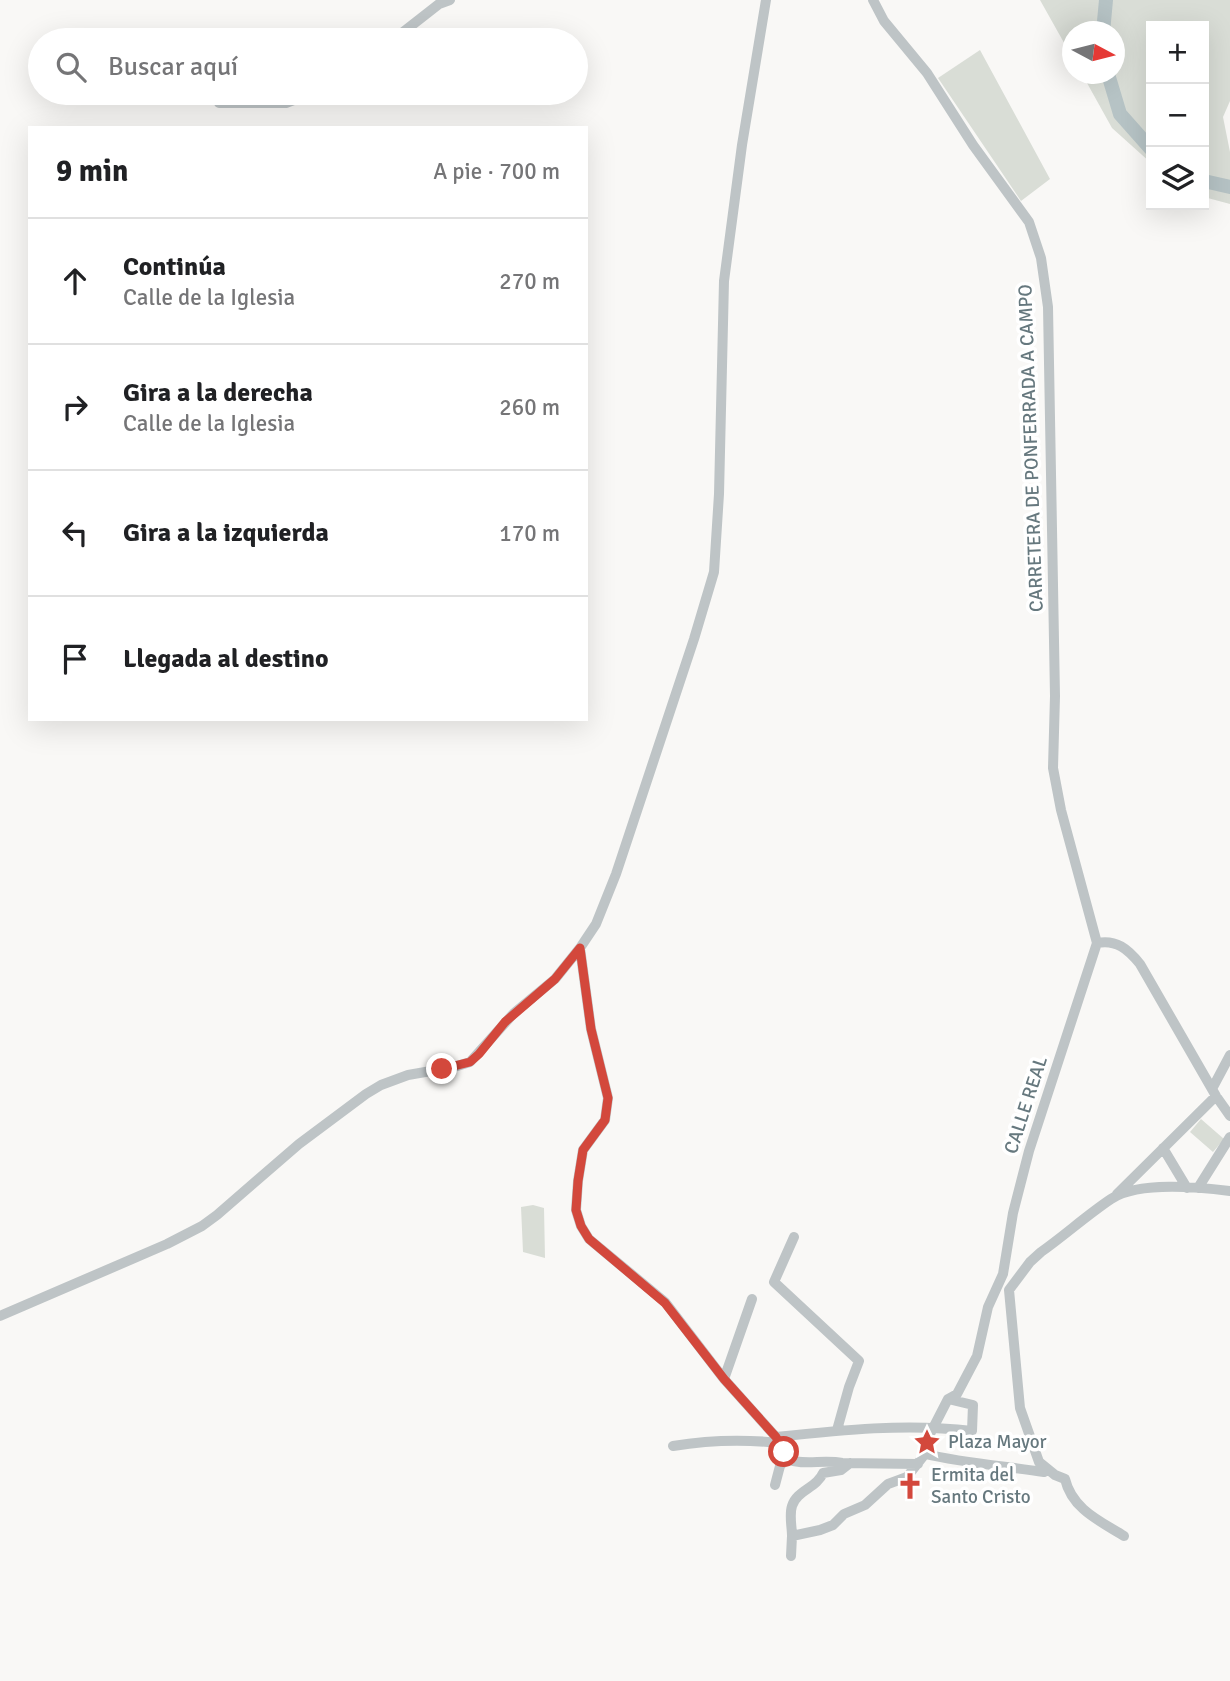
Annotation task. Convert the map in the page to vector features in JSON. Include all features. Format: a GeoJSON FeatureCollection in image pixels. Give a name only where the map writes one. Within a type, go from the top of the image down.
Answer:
{"type":"FeatureCollection","features":[{"type":"Feature","properties":{"kind":"street"},"geometry":{"type":"LineString","coordinates":[[409,28],[450,0]]}},
{"type":"Feature","properties":{"kind":"street"},"geometry":{"type":"LineString","coordinates":[[0,1316],[167,1244],[201,1226],[299,1144],[381,1085],[408,1074],[470,1062],[514,1013],[555,979],[580,948],[604,907],[714,572],[719,494],[724,281],[734,196],[766,0]]}},
{"type":"Feature","properties":{"kind":"street","name":"CARRETERA DE PONFERRADA A CAMPO"},"geometry":{"type":"LineString","coordinates":[[873,0],[884,21],[927,73],[973,145],[1029,222],[1041,258],[1048,307],[1055,696],[1053,768],[1064,822],[1097,943]]}},
{"type":"Feature","properties":{"kind":"street"},"geometry":{"type":"LineString","coordinates":[[1097,943],[1115,943],[1124,947],[1140,964],[1214,1093],[1230,1115]]}},
{"type":"Feature","properties":{"kind":"street","name":"CALLE REAL"},"geometry":{"type":"LineString","coordinates":[[936,1428],[948,1399],[957,1394],[977,1356],[988,1307],[1001,1281],[1013,1213],[1029,1151],[1097,943]]}},
{"type":"Feature","properties":{"kind":"street"},"geometry":{"type":"LineString","coordinates":[[580,948],[591,1029],[608,1098],[605,1120],[583,1150],[578,1181],[576,1210],[589,1239],[665,1303],[724,1379],[778,1440],[786,1459],[794,1462],[918,1464]]}},
{"type":"Feature","properties":{"kind":"street"},"geometry":{"type":"LineString","coordinates":[[1124,1536],[1083,1510],[1071,1497],[1065,1479],[1040,1462],[1034,1451],[1020,1408],[1009,1302],[1011,1286],[1041,1252],[1112,1198],[1163,1148],[1214,1093],[1230,1055]]}},
{"type":"Feature","properties":{"kind":"street"},"geometry":{"type":"LineString","coordinates":[[1193,1188],[1230,1137]]}},
{"type":"Feature","properties":{"kind":"street"},"geometry":{"type":"LineString","coordinates":[[1163,1148],[1193,1188]]}},
{"type":"Feature","properties":{"kind":"street"},"geometry":{"type":"LineString","coordinates":[[1112,1198],[1135,1189],[1193,1188],[1230,1191]]}},
{"type":"Feature","properties":{"kind":"street"},"geometry":{"type":"LineString","coordinates":[[794,1237],[774,1282],[859,1362],[837,1430]]}},
{"type":"Feature","properties":{"kind":"street"},"geometry":{"type":"LineString","coordinates":[[1001,1281],[1011,1286]]}},
{"type":"Feature","properties":{"kind":"street"},"geometry":{"type":"LineString","coordinates":[[724,1379],[752,1299]]}},
{"type":"Feature","properties":{"kind":"street"},"geometry":{"type":"LineString","coordinates":[[673,1446],[736,1439],[778,1440],[837,1430],[936,1428],[972,1431],[973,1405],[948,1399]]}},
{"type":"Feature","properties":{"kind":"street"},"geometry":{"type":"LineString","coordinates":[[792,1535],[833,1525],[844,1514],[865,1505],[888,1484],[907,1477],[925,1454],[930,1434],[936,1428]]}},
{"type":"Feature","properties":{"kind":"street"},"geometry":{"type":"LineString","coordinates":[[925,1454],[957,1461],[1044,1472],[1048,1469]]}},
{"type":"Feature","properties":{"kind":"street"},"geometry":{"type":"LineString","coordinates":[[775,1485],[780,1466],[786,1459]]}},
{"type":"Feature","properties":{"kind":"street"},"geometry":{"type":"LineString","coordinates":[[791,1556],[790,1509],[794,1501],[820,1480],[823,1473],[841,1470],[850,1463]]}},
{"type":"Feature","properties":{"kind":"shaded area"},"geometry":{"type":"Polygon","coordinates":[[[1040,0],[1230,0],[1230,101],[1223,117],[1230,152],[1230,204],[1209,198],[1209,21],[1146,21],[1146,159],[1112,128],[1088,84],[1125,84],[1125,21],[1062,21],[1062,39],[1040,0]]]}},
{"type":"Feature","properties":{"kind":"shaded area"},"geometry":{"type":"Polygon","coordinates":[[[980,50],[1050,179],[1021,201],[938,78],[980,50]]]}},
{"type":"Feature","properties":{"kind":"shaded area"},"geometry":{"type":"Polygon","coordinates":[[[1201,1119],[1224,1139],[1213,1152],[1190,1132],[1201,1119]]]}},
{"type":"Feature","properties":{"kind":"shaded area"},"geometry":{"type":"Polygon","coordinates":[[[533,1205],[544,1208],[545,1258],[523,1252],[521,1207],[533,1205]]]}},
{"type":"Feature","properties":{"kind":"waterway"},"geometry":{"type":"LineString","coordinates":[[1104,21],[1106,0]]}},
{"type":"Feature","properties":{"kind":"waterway"},"geometry":{"type":"LineString","coordinates":[[1111,84],[1120,114],[1149,147]]}},
{"type":"Feature","properties":{"kind":"waterway"},"geometry":{"type":"LineString","coordinates":[[1209,182],[1230,187]]}},
{"type":"Feature","properties":{"kind":"place","name":"Plaza Mayor"},"geometry":{"type":"Point","coordinates":[927,1442]}},
{"type":"Feature","properties":{"kind":"place","name":"Ermita del Santo Cristo"},"geometry":{"type":"Point","coordinates":[910,1486]}},
{"type":"Feature","properties":{"kind":"route"},"geometry":{"type":"LineString","coordinates":[[442,1069],[470,1062],[514,1013],[555,979],[580,948],[591,1029],[608,1098],[605,1120],[583,1150],[576,1210],[581,1226],[589,1239],[665,1303],[724,1379],[776,1437],[784,1452]]}}]}
